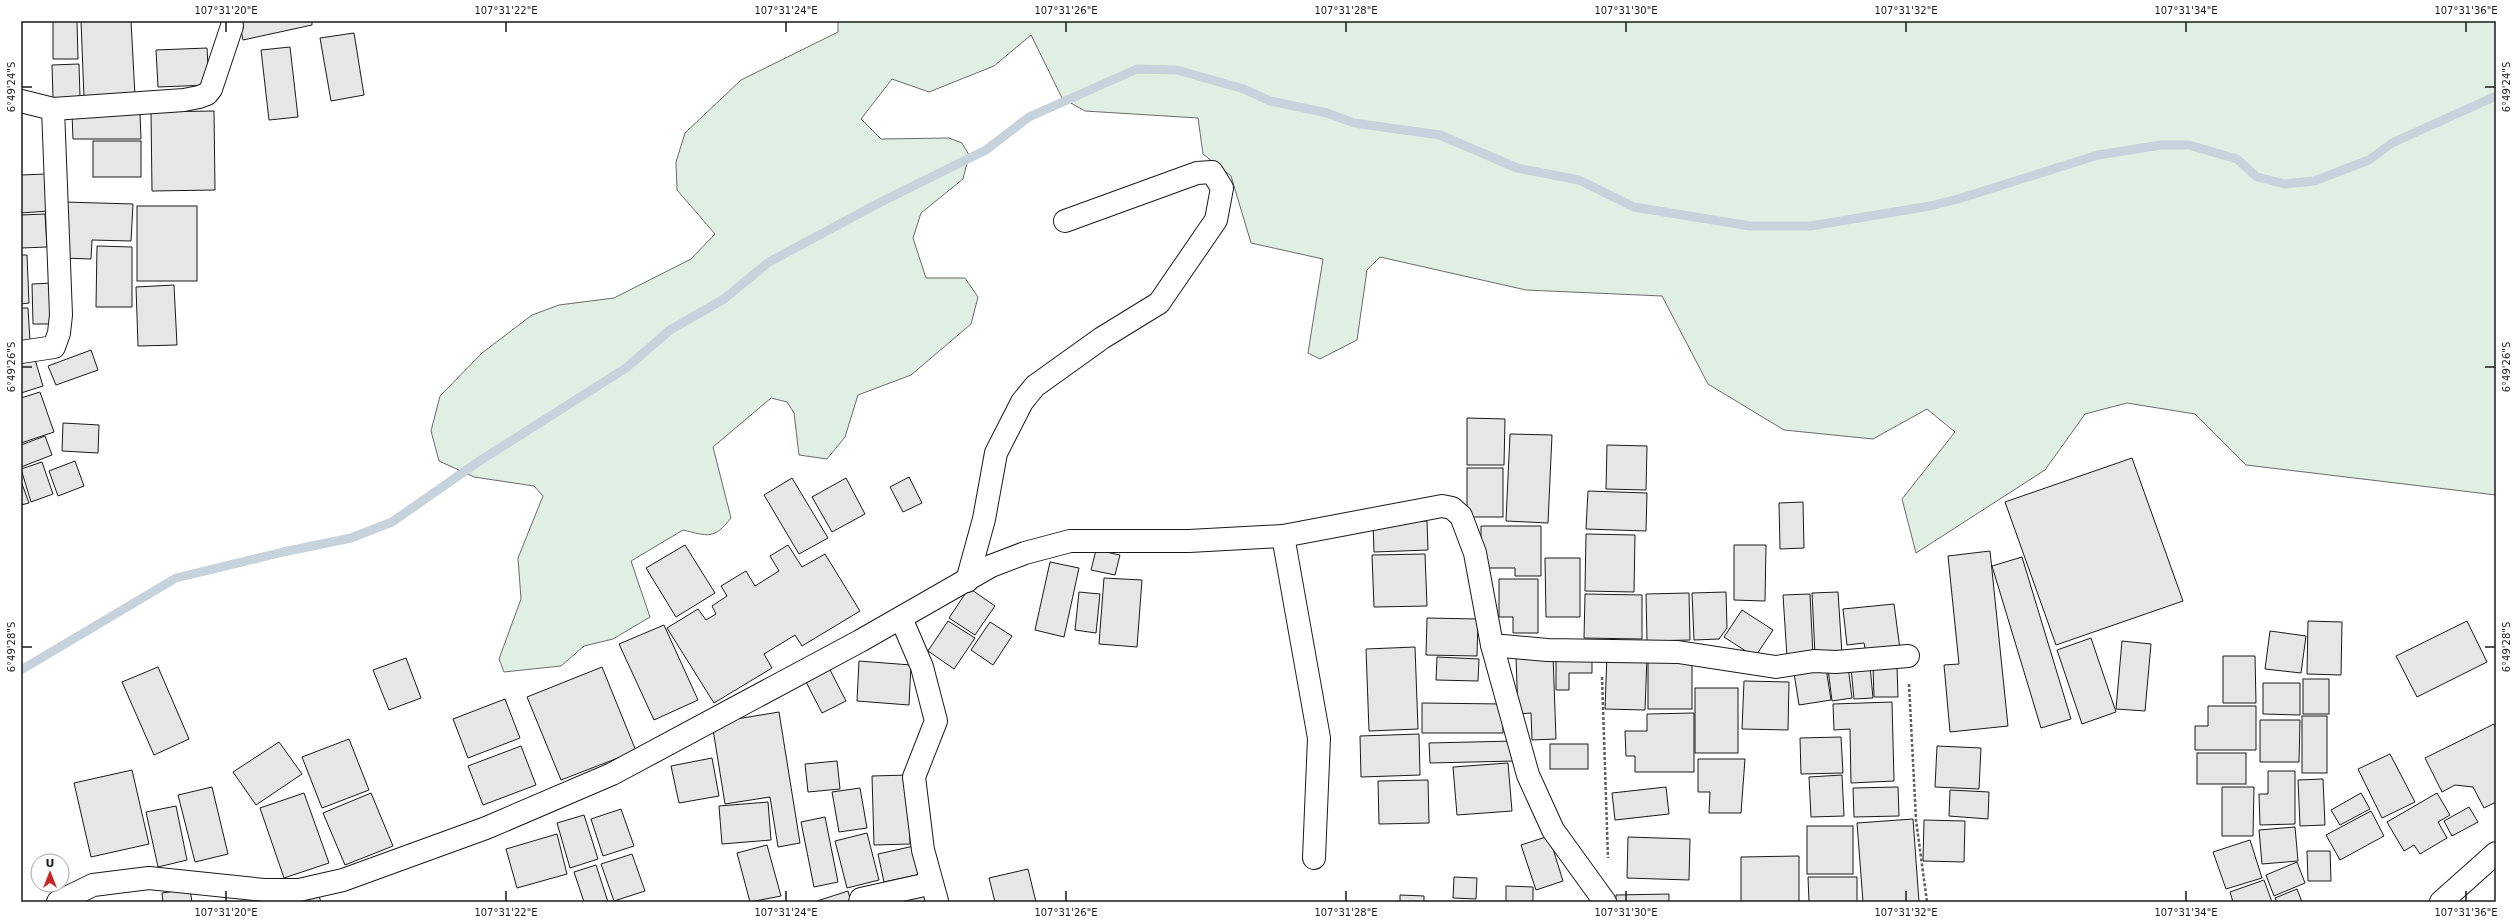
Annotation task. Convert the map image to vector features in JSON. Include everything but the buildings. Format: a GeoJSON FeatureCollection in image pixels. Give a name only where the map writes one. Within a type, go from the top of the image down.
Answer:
{"type":"FeatureCollection","features":[{"type":"Feature","properties":{"kind":"street"},"geometry":{"type":"LineString","coordinates":[[21,101],[53,109],[184,100],[207,94],[211,89],[232,26]]}},
{"type":"Feature","properties":{"kind":"street"},"geometry":{"type":"LineString","coordinates":[[21,352],[54,347],[59,333],[61,315],[53,109]]}},
{"type":"Feature","properties":{"kind":"street"},"geometry":{"type":"LineString","coordinates":[[967,581],[984,519],[996,453],[1022,402],[1035,386],[1102,338],[1159,303],[1216,220],[1222,188],[1212,172],[1197,173],[1065,221]]}},
{"type":"Feature","properties":{"kind":"street"},"geometry":{"type":"LineString","coordinates":[[58,902],[93,885],[149,878],[264,890],[299,890],[343,880],[486,828],[612,774],[901,618],[991,566],[1025,553],[1070,542],[1189,542],[1283,536],[1436,506],[1452,508],[1461,516],[1475,553],[1492,645],[1528,775],[1553,830],[1604,900]]}},
{"type":"Feature","properties":{"kind":"street"},"geometry":{"type":"LineString","coordinates":[[1283,536],[1319,738],[1314,858]]}},
{"type":"Feature","properties":{"kind":"street"},"geometry":{"type":"LineString","coordinates":[[901,618],[922,667],[936,722],[914,778],[922,842],[937,901]]}},
{"type":"Feature","properties":{"kind":"street"},"geometry":{"type":"LineString","coordinates":[[1492,645],[1527,649],[1678,652],[1776,667],[1814,661],[1843,662],[1908,656]]}},
{"type":"Feature","properties":{"kind":"street"},"geometry":{"type":"LineString","coordinates":[[2441,902],[2496,854]]}},
{"type":"Feature","properties":{"kind":"street"},"geometry":{"type":"LineString","coordinates":[[860,902],[861,899],[875,895],[924,885],[930,878]]}},
{"type":"Feature","properties":{"kind":"path"},"geometry":{"type":"LineString","coordinates":[[1602,651],[1604,767],[1610,889],[1604,900]]}},
{"type":"Feature","properties":{"kind":"path"},"geometry":{"type":"LineString","coordinates":[[1908,656],[1914,805],[1927,902]]}},
{"type":"Feature","properties":{"kind":"green space"},"geometry":{"type":"Polygon","coordinates":[[[838,21],[2496,21],[2496,495],[2246,465],[2195,414],[2127,403],[2085,414],[2045,470],[1916,553],[1902,499],[1955,432],[1927,409],[1873,439],[1784,430],[1708,384],[1662,296],[1526,290],[1380,257],[1367,270],[1357,340],[1320,359],[1308,353],[1323,259],[1251,243],[1231,176],[1203,154],[1198,118],[1085,111],[1062,98],[1031,35],[994,66],[929,92],[892,79],[861,119],[881,139],[949,138],[962,143],[969,155],[963,179],[921,213],[913,238],[926,278],[965,278],[978,297],[971,324],[911,375],[858,395],[845,437],[827,459],[799,455],[794,413],[787,402],[771,398],[713,447],[731,518],[725,525],[715,533],[705,535],[683,530],[631,561],[650,617],[613,639],[584,646],[561,666],[504,672],[499,659],[521,599],[518,558],[543,496],[534,486],[474,477],[439,461],[431,431],[440,396],[482,353],[532,315],[559,305],[614,298],[691,259],[715,234],[677,190],[676,162],[685,133],[741,80],[838,32],[838,21]]]}},
{"type":"Feature","properties":{"kind":"waterway"},"geometry":{"type":"LineString","coordinates":[[21,670],[176,578],[283,552],[351,538],[392,522],[481,460],[626,368],[670,330],[724,299],[769,262],[879,203],[986,150],[1029,117],[1137,69],[1177,70],[1244,89],[1270,101],[1327,113],[1354,123],[1440,135],[1517,168],[1579,180],[1634,207],[1750,226],[1811,226],[1930,206],[1958,199],[2098,155],[2161,145],[2189,145],[2237,159],[2257,177],[2285,184],[2314,181],[2369,160],[2392,143],[2496,96]]}}]}
